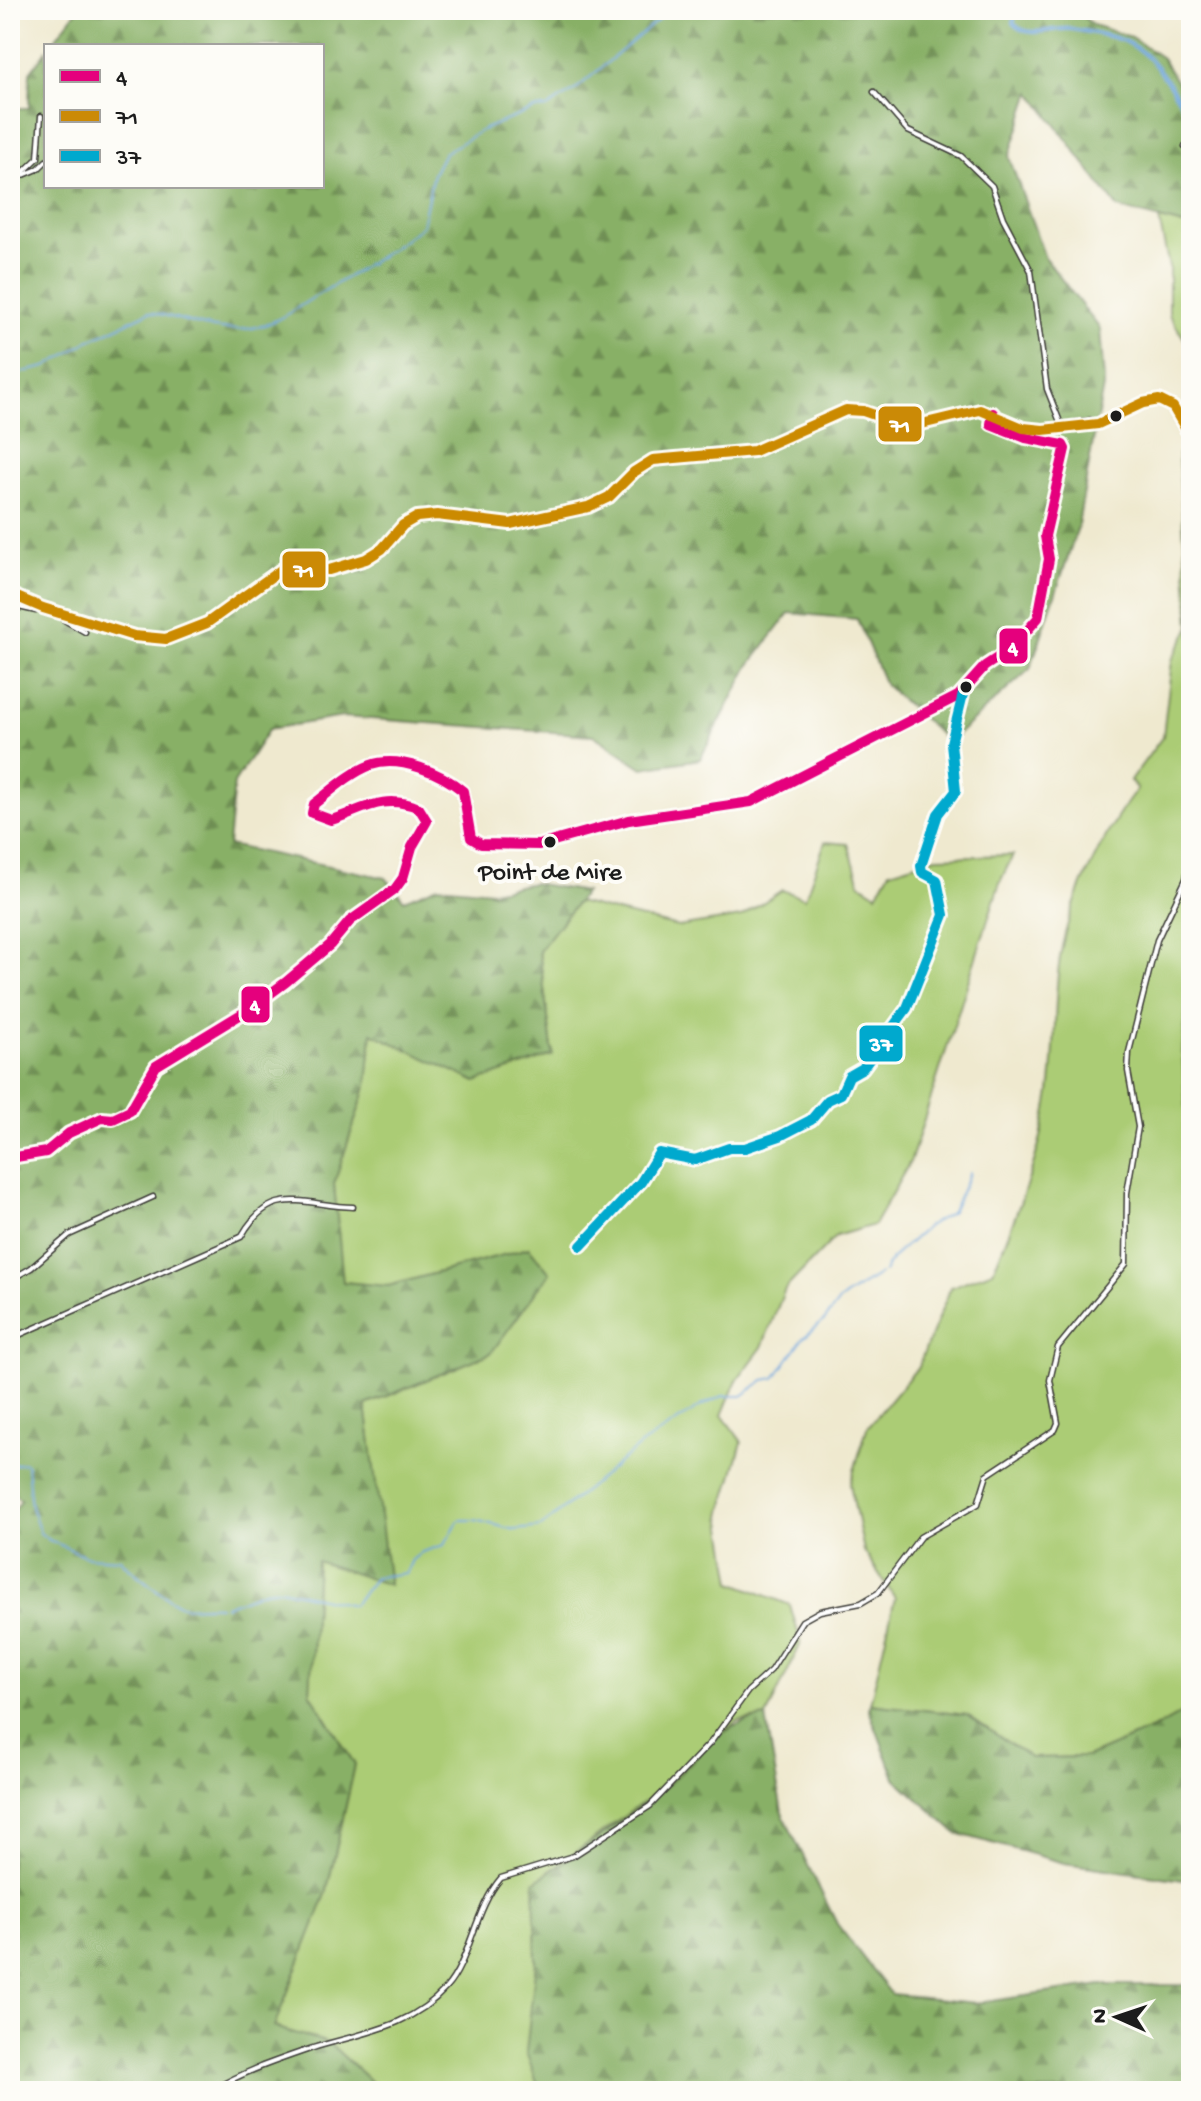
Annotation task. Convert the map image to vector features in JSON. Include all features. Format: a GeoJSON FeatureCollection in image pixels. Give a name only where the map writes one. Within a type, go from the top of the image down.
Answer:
{"type":"FeatureCollection","features":[{"type":"Feature","properties":{"kind":"street"},"geometry":{"type":"LineString","coordinates":[[1178,10],[1191,15]]}},
{"type":"Feature","properties":{"kind":"street"},"geometry":{"type":"LineString","coordinates":[[874,92],[908,131],[961,156],[992,186],[1003,218],[1031,271],[1047,389],[1058,417],[1064,424],[1090,420],[1101,423]]}},
{"type":"Feature","properties":{"kind":"street"},"geometry":{"type":"LineString","coordinates":[[10,190],[17,178],[38,158],[41,116]]}},
{"type":"Feature","properties":{"kind":"street"},"geometry":{"type":"LineString","coordinates":[[17,178],[44,163]]}},
{"type":"Feature","properties":{"kind":"street"},"geometry":{"type":"LineString","coordinates":[[10,594],[43,608],[145,639],[166,639],[207,623],[282,569],[329,570],[366,559],[382,549],[403,525],[417,517],[437,515],[510,524],[588,507],[609,497],[653,460],[754,451],[846,410],[863,411],[909,427],[971,411],[993,413],[1033,430],[1101,423],[1143,403],[1159,400],[1173,407],[1191,438]]}},
{"type":"Feature","properties":{"kind":"street"},"geometry":{"type":"LineString","coordinates":[[10,1158],[46,1152],[69,1133],[102,1118],[113,1119],[130,1111],[156,1066],[248,1010],[286,982],[330,945],[350,921],[395,889],[403,878],[412,847],[427,821],[419,808],[392,802],[363,805],[331,820],[312,813],[314,804],[372,764],[425,768],[463,791],[471,838],[481,844],[539,845],[629,820],[751,802],[903,727],[964,690],[985,666],[1011,649],[1038,618],[1049,559],[1045,536],[1065,449],[1063,445],[1004,431],[991,424],[993,413]]}},
{"type":"Feature","properties":{"kind":"street"},"geometry":{"type":"LineString","coordinates":[[10,605],[36,611],[43,608]]}},
{"type":"Feature","properties":{"kind":"street"},"geometry":{"type":"LineString","coordinates":[[43,608],[85,632]]}},
{"type":"Feature","properties":{"kind":"street"},"geometry":{"type":"LineString","coordinates":[[581,1246],[641,1182],[659,1153],[700,1159],[729,1148],[745,1148],[780,1136],[811,1120],[828,1100],[841,1094],[849,1076],[863,1068],[903,1014],[944,915],[937,880],[922,872],[921,866],[938,814],[956,791],[951,743],[964,690]]}},
{"type":"Feature","properties":{"kind":"street"},"geometry":{"type":"LineString","coordinates":[[211,2091],[249,2071],[314,2048],[384,2030],[432,2001],[453,1979],[501,1878],[573,1856],[650,1806],[711,1742],[748,1691],[771,1670],[802,1621],[820,1611],[861,1603],[878,1593],[920,1537],[978,1504],[987,1475],[1055,1430],[1058,1423],[1050,1380],[1055,1356],[1091,1304],[1126,1264],[1127,1193],[1138,1127],[1128,1071],[1129,1052],[1157,940],[1186,879],[1191,855]]}},
{"type":"Feature","properties":{"kind":"street"},"geometry":{"type":"LineString","coordinates":[[10,1280],[31,1268],[69,1235],[153,1197]]}},
{"type":"Feature","properties":{"kind":"street"},"geometry":{"type":"LineString","coordinates":[[10,1339],[241,1237],[252,1219],[278,1202],[294,1198],[353,1207]]}},
{"type":"Feature","properties":{"kind":"green space"},"geometry":{"type":"Polygon","coordinates":[[[77,10],[1040,10],[1040,13],[1075,10],[1093,25],[1131,37],[1162,58],[1191,105],[1191,227],[1118,208],[1031,92],[1009,157],[1045,258],[1100,329],[1104,381],[1077,530],[1030,669],[949,742],[885,685],[857,619],[789,613],[749,666],[700,759],[643,768],[593,735],[343,717],[269,729],[234,783],[228,845],[386,878],[404,900],[438,886],[492,891],[533,883],[585,892],[539,951],[553,1055],[476,1082],[372,1033],[367,1084],[334,1184],[343,1282],[388,1286],[529,1248],[550,1273],[491,1353],[366,1405],[389,1585],[317,1561],[310,1692],[355,1765],[326,1894],[274,2027],[329,2043],[381,2091],[10,2091],[10,1517],[21,1500],[10,1492],[10,108],[29,108],[30,72],[44,54],[44,188],[324,188],[324,44],[52,44],[77,10]]]}},
{"type":"Feature","properties":{"kind":"green space"},"geometry":{"type":"Polygon","coordinates":[[[1159,219],[1191,227],[1191,349],[1169,315],[1169,267],[1159,219]]]}},
{"type":"Feature","properties":{"kind":"green space"},"geometry":{"type":"Polygon","coordinates":[[[1191,443],[1191,958],[1182,1053],[1188,1140],[1185,1208],[1191,1294],[1191,1708],[1159,1726],[1087,1757],[1031,1758],[967,1715],[870,1704],[895,1598],[864,1551],[850,1484],[867,1428],[918,1367],[951,1287],[993,1271],[1032,1168],[1051,1087],[1059,965],[1069,920],[1099,850],[1137,789],[1130,781],[1163,736],[1172,660],[1190,627],[1178,454],[1191,443]]]}},
{"type":"Feature","properties":{"kind":"green space"},"geometry":{"type":"Polygon","coordinates":[[[825,842],[848,844],[860,883],[877,894],[890,871],[936,857],[1013,855],[1000,882],[911,1160],[874,1225],[836,1236],[785,1289],[762,1347],[736,1382],[722,1415],[742,1442],[721,1515],[732,1582],[790,1605],[801,1643],[766,1717],[738,1721],[714,1739],[669,1783],[560,1864],[535,1921],[540,2091],[381,2091],[329,2044],[274,2027],[326,1894],[355,1765],[310,1692],[317,1561],[388,1584],[366,1405],[491,1353],[529,1248],[388,1286],[342,1282],[334,1184],[367,1084],[371,1033],[553,1055],[539,951],[577,902],[678,927],[741,917],[782,890],[805,898],[825,842]]]}},
{"type":"Feature","properties":{"kind":"green space"},"geometry":{"type":"Polygon","coordinates":[[[870,1704],[967,1715],[1031,1758],[1087,1757],[1159,1726],[1191,1708],[1191,1881],[1064,1863],[956,1833],[895,1778],[869,1710],[870,1704]]]}},
{"type":"Feature","properties":{"kind":"green space"},"geometry":{"type":"Polygon","coordinates":[[[766,1717],[782,1813],[837,1924],[892,1995],[977,2003],[1101,1985],[1191,1985],[1191,2091],[540,2091],[526,2052],[536,1961],[534,1882],[652,1797],[722,1734],[734,1726],[766,1717]]]}},
{"type":"Feature","properties":{"kind":"waterway"},"geometry":{"type":"LineString","coordinates":[[1017,10],[1013,23],[1026,31],[1072,29],[1114,37],[1138,49],[1156,66],[1191,116]]}},
{"type":"Feature","properties":{"kind":"waterway"},"geometry":{"type":"LineString","coordinates":[[10,375],[46,367],[90,340],[149,312],[232,330],[256,327],[285,316],[422,226],[433,174],[444,153],[482,130],[535,109],[547,108],[576,89],[664,15]]}},
{"type":"Feature","properties":{"kind":"waterway"},"geometry":{"type":"LineString","coordinates":[[884,1272],[892,1258],[928,1226],[952,1212],[970,1173]]}},
{"type":"Feature","properties":{"kind":"waterway"},"geometry":{"type":"LineString","coordinates":[[225,1606],[264,1591],[280,1589],[353,1605],[376,1577],[406,1573],[412,1560],[422,1552],[444,1545],[459,1520],[475,1520],[515,1530],[541,1527],[642,1444],[701,1406],[723,1396],[742,1396],[764,1380],[775,1378],[803,1338],[824,1321],[840,1300],[880,1274]]}},
{"type":"Feature","properties":{"kind":"waterway"},"geometry":{"type":"LineString","coordinates":[[10,1465],[25,1463],[27,1466],[31,1507],[40,1533],[49,1540],[88,1557],[120,1559],[150,1585],[182,1606],[219,1606]]}},
{"type":"Feature","properties":{"kind":"transit line","name":"71"},"geometry":{"type":"LineString","coordinates":[[10,594],[43,608],[134,636],[166,639],[207,623],[282,569],[329,570],[366,559],[382,549],[403,525],[417,517],[437,515],[510,524],[588,507],[609,497],[634,472],[653,460],[754,451],[846,410],[863,411],[909,427],[980,410],[1023,428],[1043,430],[1098,424],[1143,403],[1159,400],[1173,407],[1191,438]]}},
{"type":"Feature","properties":{"kind":"transit line","name":"4"},"geometry":{"type":"LineString","coordinates":[[10,1158],[46,1152],[69,1133],[102,1118],[113,1119],[130,1111],[156,1066],[248,1010],[286,982],[330,945],[350,921],[395,889],[403,878],[412,847],[427,821],[419,808],[395,802],[384,803],[331,820],[312,813],[314,804],[363,768],[395,762],[432,772],[463,791],[471,838],[481,844],[539,845],[629,820],[751,802],[958,696],[985,666],[1011,649],[1038,618],[1049,559],[1045,536],[1065,449],[1063,445],[1026,438],[991,424],[993,413]]}},
{"type":"Feature","properties":{"kind":"transit line","name":"37"},"geometry":{"type":"LineString","coordinates":[[581,1246],[641,1182],[659,1153],[695,1160],[780,1136],[811,1120],[828,1100],[841,1094],[849,1076],[863,1068],[907,1008],[944,915],[937,880],[922,872],[921,866],[938,814],[956,791],[951,743],[964,690]]}},
{"type":"Feature","properties":{"kind":"place","name":"Point de Mire"},"geometry":{"type":"Point","coordinates":[550,842]}}]}
